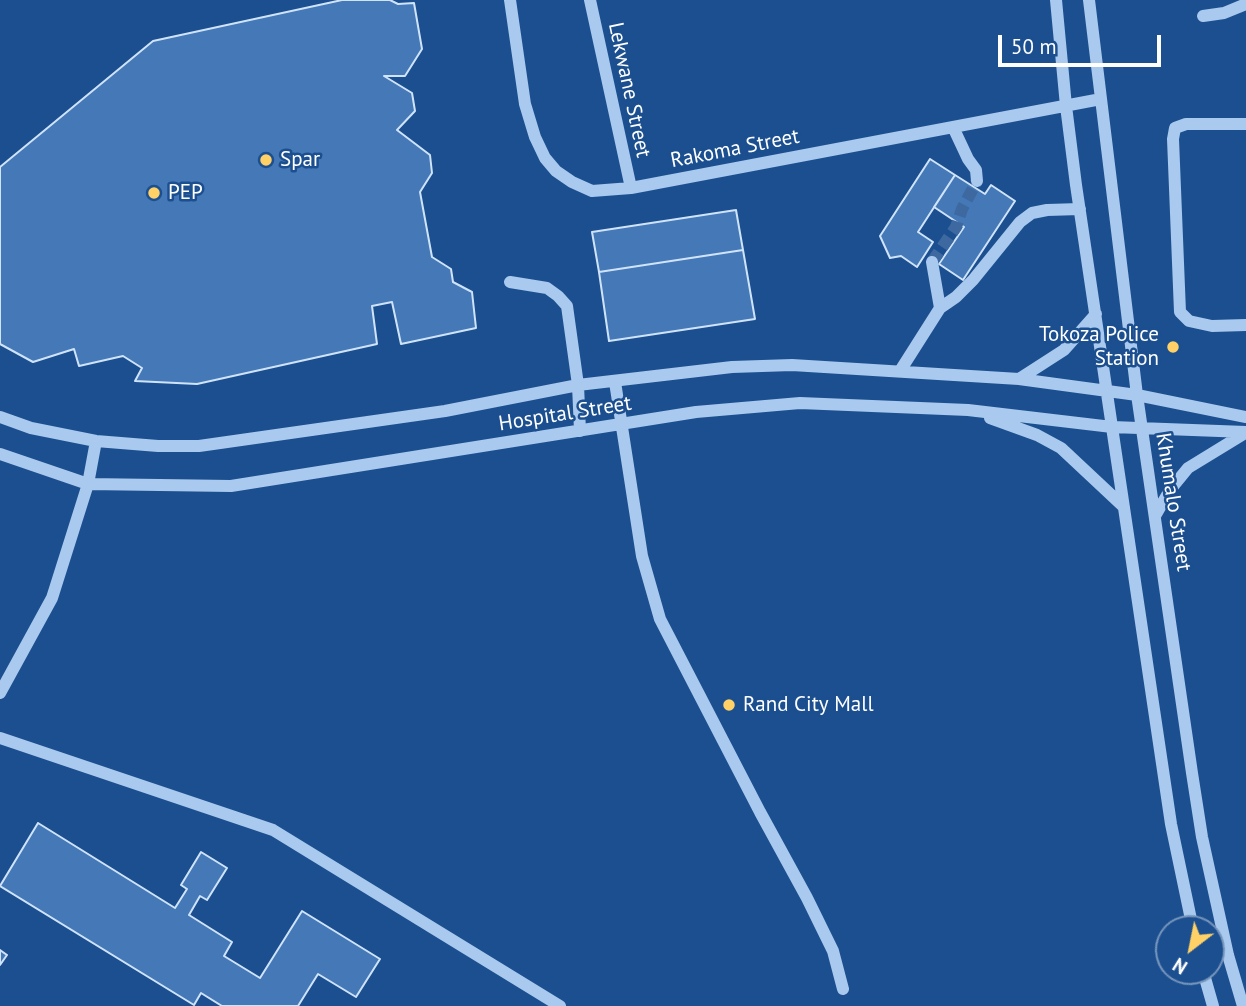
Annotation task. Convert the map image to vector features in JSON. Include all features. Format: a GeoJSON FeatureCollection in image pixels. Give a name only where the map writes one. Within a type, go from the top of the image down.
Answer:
{"type":"FeatureCollection","features":[{"type":"Feature","properties":{"kind":"street","name":"Rakoma Street"},"geometry":{"type":"LineString","coordinates":[[510,0],[525,104],[535,137],[545,158],[556,171],[592,191],[631,188],[1101,99]]}},
{"type":"Feature","properties":{"kind":"street","name":"Lekwane Street"},"geometry":{"type":"LineString","coordinates":[[590,0],[631,188]]}},
{"type":"Feature","properties":{"kind":"street"},"geometry":{"type":"LineString","coordinates":[[1056,0],[1066,106],[1112,427],[1171,824],[1191,915]]}},
{"type":"Feature","properties":{"kind":"street","name":"Khumalo Street"},"geometry":{"type":"LineString","coordinates":[[1089,0],[1137,395],[1202,837],[1228,956],[1243,1006]]}},
{"type":"Feature","properties":{"kind":"street"},"geometry":{"type":"LineString","coordinates":[[1224,13],[1246,4]]}},
{"type":"Feature","properties":{"kind":"street"},"geometry":{"type":"LineString","coordinates":[[1203,16],[1246,14]]}},
{"type":"Feature","properties":{"kind":"street"},"geometry":{"type":"LineString","coordinates":[[1246,124],[1186,124],[1175,128],[1173,139],[1180,312],[1189,321],[1201,324],[1246,325]]}},
{"type":"Feature","properties":{"kind":"street"},"geometry":{"type":"LineString","coordinates":[[953,127],[976,170],[976,181]]}},
{"type":"Feature","properties":{"kind":"street"},"geometry":{"type":"LineString","coordinates":[[900,371],[940,308],[973,280],[1020,222],[1032,213],[1080,209]]}},
{"type":"Feature","properties":{"kind":"street"},"geometry":{"type":"LineString","coordinates":[[932,262],[940,308]]}},
{"type":"Feature","properties":{"kind":"street"},"geometry":{"type":"LineString","coordinates":[[510,282],[547,288],[563,300],[566,306],[578,385],[580,431]]}},
{"type":"Feature","properties":{"kind":"street"},"geometry":{"type":"LineString","coordinates":[[1019,379],[1064,350],[1096,314]]}},
{"type":"Feature","properties":{"kind":"street","name":"Hospital Street"},"geometry":{"type":"LineString","coordinates":[[0,416],[31,428],[96,441],[199,446],[445,411],[578,385],[732,367],[792,365],[1019,379],[1137,395],[1246,417]]}},
{"type":"Feature","properties":{"kind":"street"},"geometry":{"type":"LineString","coordinates":[[615,382],[642,556],[660,619],[807,898],[833,951],[844,989]]}},
{"type":"Feature","properties":{"kind":"street","name":"Hospital Street"},"geometry":{"type":"LineString","coordinates":[[0,454],[88,484],[231,486],[696,412],[800,403],[968,410],[1112,427],[1246,432]]}},
{"type":"Feature","properties":{"kind":"street"},"geometry":{"type":"LineString","coordinates":[[968,410],[1037,435],[1061,448],[1124,508]]}},
{"type":"Feature","properties":{"kind":"street"},"geometry":{"type":"LineString","coordinates":[[1155,516],[1170,490],[1188,468],[1246,432]]}},
{"type":"Feature","properties":{"kind":"street"},"geometry":{"type":"LineString","coordinates":[[0,693],[52,598],[88,484],[96,441]]}},
{"type":"Feature","properties":{"kind":"street"},"geometry":{"type":"LineString","coordinates":[[0,737],[273,830],[560,1006]]}},
{"type":"Feature","properties":{"kind":"street"},"geometry":{"type":"LineString","coordinates":[[1207,985],[1213,1006]]}},
{"type":"Feature","properties":{"kind":"building"},"geometry":{"type":"Polygon","coordinates":[[[342,0],[414,3],[422,49],[405,76],[384,76],[412,93],[415,111],[397,130],[430,155],[432,173],[420,192],[432,257],[451,269],[453,282],[472,292],[476,328],[401,344],[392,302],[372,306],[377,344],[197,384],[135,381],[142,368],[123,356],[79,366],[74,349],[33,362],[0,344],[0,167],[153,41],[342,0]]]}},
{"type":"Feature","properties":{"kind":"building"},"geometry":{"type":"Polygon","coordinates":[[[930,159],[955,175],[918,232],[933,242],[917,267],[901,256],[890,258],[880,236],[930,159]]]}},
{"type":"Feature","properties":{"kind":"building"},"geometry":{"type":"Polygon","coordinates":[[[955,175],[985,194],[991,185],[1015,201],[963,280],[939,264],[964,227],[934,207],[955,175]]]}},
{"type":"Feature","properties":{"kind":"building"},"geometry":{"type":"Polygon","coordinates":[[[736,210],[743,250],[599,272],[592,232],[736,210]]]}},
{"type":"Feature","properties":{"kind":"building"},"geometry":{"type":"Polygon","coordinates":[[[743,250],[755,319],[609,341],[599,272],[743,250]]]}},
{"type":"Feature","properties":{"kind":"building"},"geometry":{"type":"Polygon","coordinates":[[[38,823],[175,908],[187,889],[181,885],[201,852],[227,868],[207,900],[200,896],[189,915],[232,942],[224,956],[260,978],[302,911],[380,959],[356,997],[318,974],[298,1006],[222,1006],[201,993],[194,1005],[0,886],[38,823]]]}},
{"type":"Feature","properties":{"kind":"building"},"geometry":{"type":"Polygon","coordinates":[[[0,950],[7,955],[0,965],[0,950]]]}},
{"type":"Feature","properties":{"kind":"tunnel"},"geometry":{"type":"LineString","coordinates":[[932,262],[956,227],[977,181]]}},
{"type":"Feature","properties":{"kind":"place","name":"Spar"},"geometry":{"type":"Point","coordinates":[266,160]}},
{"type":"Feature","properties":{"kind":"place","name":"PEP"},"geometry":{"type":"Point","coordinates":[154,193]}},
{"type":"Feature","properties":{"kind":"place","name":"Tokoza Police Station"},"geometry":{"type":"Point","coordinates":[1173,347]}},
{"type":"Feature","properties":{"kind":"place","name":"Rand City Mall"},"geometry":{"type":"Point","coordinates":[729,705]}}]}
